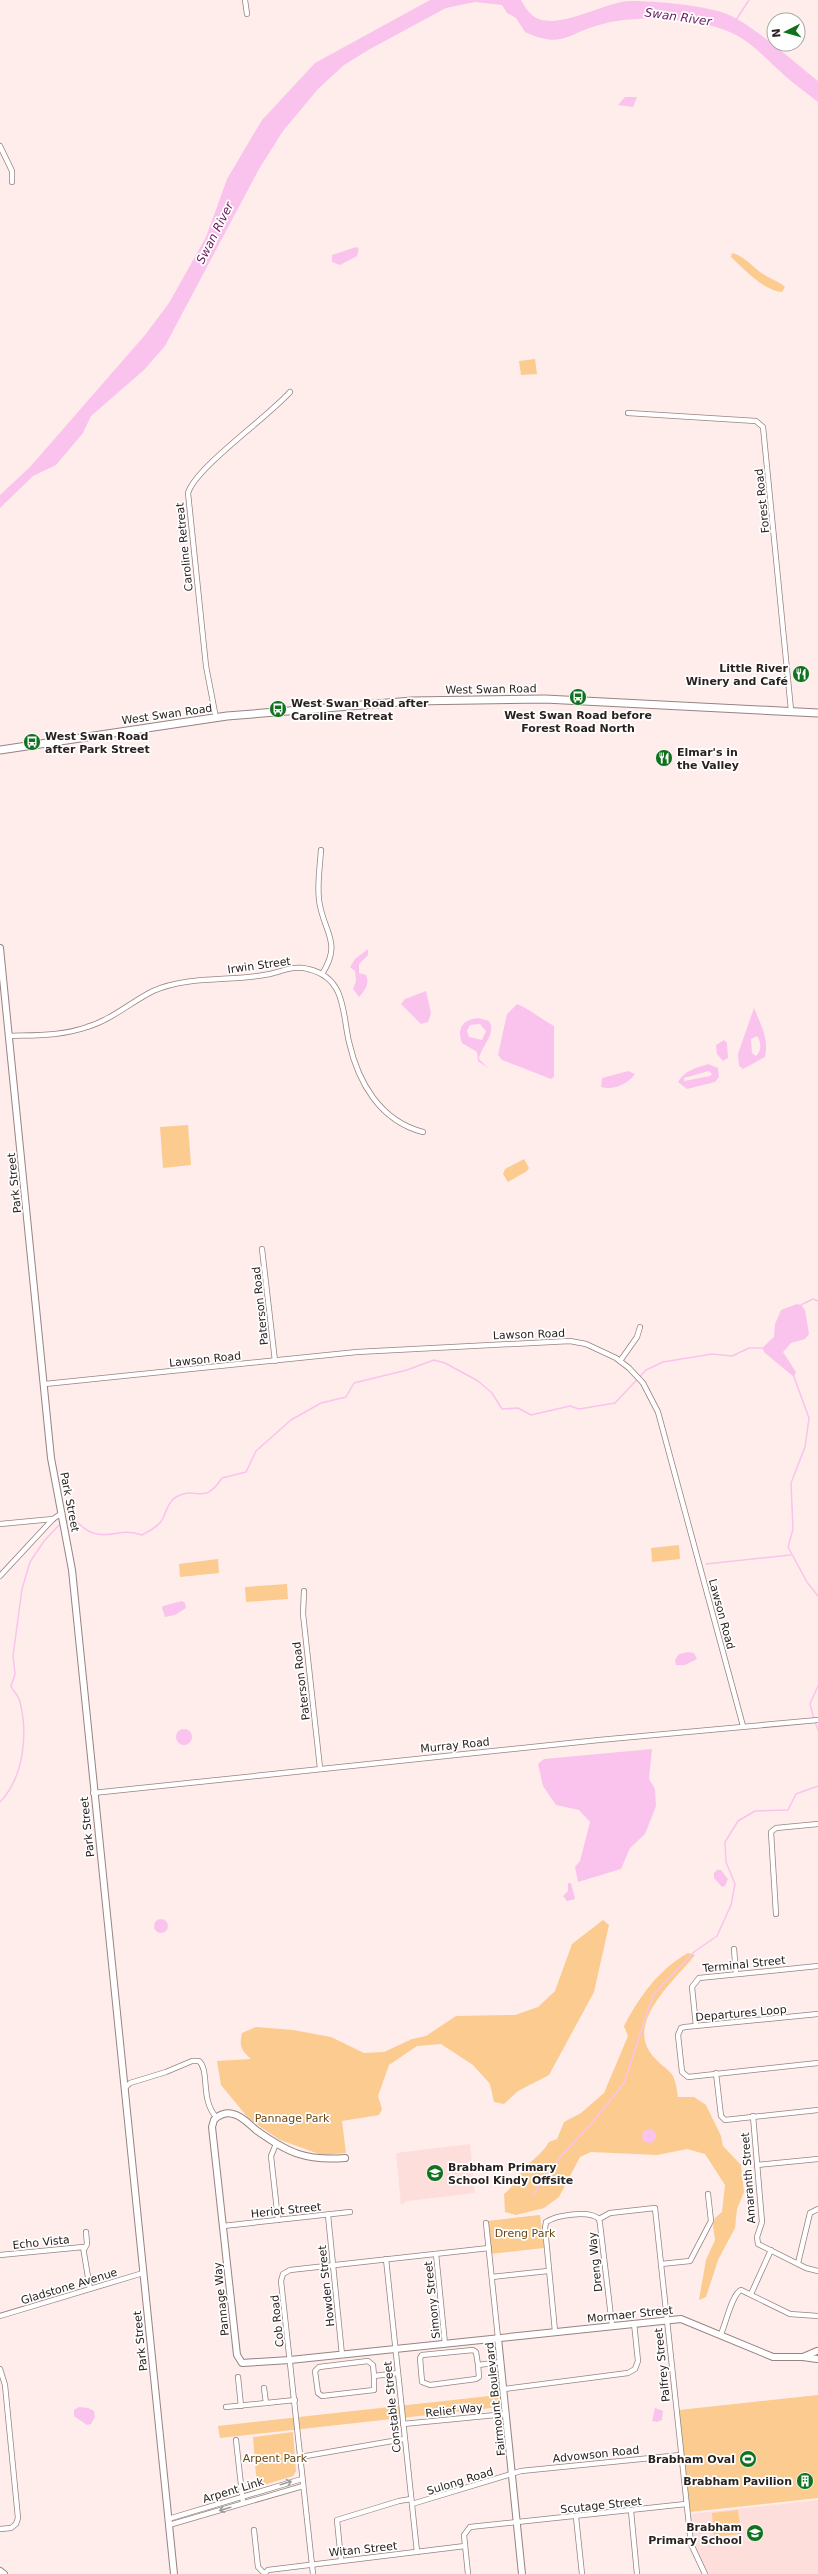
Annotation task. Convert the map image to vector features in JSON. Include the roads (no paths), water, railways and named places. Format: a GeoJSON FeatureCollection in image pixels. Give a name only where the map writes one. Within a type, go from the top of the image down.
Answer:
{"type":"FeatureCollection","features":[{"type":"Feature","properties":{"kind":"main road","name":"West Swan Road"},"geometry":{"type":"LineString","coordinates":[[0,750],[216,718],[412,701],[521,700],[792,710],[818,713]]}},
{"type":"Feature","properties":{"kind":"street"},"geometry":{"type":"LineString","coordinates":[[245,0],[247,14]]}},
{"type":"Feature","properties":{"kind":"street"},"geometry":{"type":"LineString","coordinates":[[0,146],[12,171],[12,182]]}},
{"type":"Feature","properties":{"kind":"street","name":"Caroline Retreat"},"geometry":{"type":"LineString","coordinates":[[216,718],[206,666],[188,493],[194,479],[264,419],[290,392]]}},
{"type":"Feature","properties":{"kind":"street","name":"Forest Road"},"geometry":{"type":"LineString","coordinates":[[628,413],[756,421],[763,427],[792,710]]}},
{"type":"Feature","properties":{"kind":"street"},"geometry":{"type":"LineString","coordinates":[[321,850],[319,898],[333,951],[330,963],[322,974]]}},
{"type":"Feature","properties":{"kind":"street","name":"Park Street"},"geometry":{"type":"LineString","coordinates":[[0,948],[45,1384],[51,1458],[72,1570],[93,1793],[174,2574]]}},
{"type":"Feature","properties":{"kind":"street","name":"Irwin Street"},"geometry":{"type":"LineString","coordinates":[[9,1036],[59,1034],[86,1028],[154,991],[177,985],[270,974],[286,969],[307,968],[322,974],[335,985],[343,1003],[349,1042],[363,1084],[378,1105],[406,1128],[423,1132]]}},
{"type":"Feature","properties":{"kind":"street","name":"Paterson Road"},"geometry":{"type":"LineString","coordinates":[[262,1249],[275,1360]]}},
{"type":"Feature","properties":{"kind":"street"},"geometry":{"type":"LineString","coordinates":[[620,1361],[637,1337],[640,1327]]}},
{"type":"Feature","properties":{"kind":"street","name":"Lawson Road"},"geometry":{"type":"LineString","coordinates":[[45,1384],[275,1360],[410,1348],[570,1341],[586,1344],[620,1361],[644,1383],[658,1412],[743,1726]]}},
{"type":"Feature","properties":{"kind":"street"},"geometry":{"type":"LineString","coordinates":[[0,1576],[53,1519],[62,1513]]}},
{"type":"Feature","properties":{"kind":"street"},"geometry":{"type":"LineString","coordinates":[[0,1524],[53,1519]]}},
{"type":"Feature","properties":{"kind":"street","name":"Paterson Road"},"geometry":{"type":"LineString","coordinates":[[304,1591],[303,1614],[320,1768]]}},
{"type":"Feature","properties":{"kind":"street","name":"Murray Road"},"geometry":{"type":"LineString","coordinates":[[93,1793],[320,1768],[743,1726],[818,1720]]}},
{"type":"Feature","properties":{"kind":"street"},"geometry":{"type":"LineString","coordinates":[[776,1914],[771,1832],[776,1828],[818,1824]]}},
{"type":"Feature","properties":{"kind":"street"},"geometry":{"type":"LineString","coordinates":[[734,1949],[736,1973]]}},
{"type":"Feature","properties":{"kind":"street","name":"Terminal Street"},"geometry":{"type":"LineString","coordinates":[[696,2026],[693,1983],[699,1978],[736,1973],[818,1966]]}},
{"type":"Feature","properties":{"kind":"street","name":"Departures Loop"},"geometry":{"type":"LineString","coordinates":[[818,2014],[685,2027],[679,2032],[683,2074],[688,2077],[818,2063]]}},
{"type":"Feature","properties":{"kind":"street","name":"Park Street"},"geometry":{"type":"LineString","coordinates":[[121,2060],[126,2106]]}},
{"type":"Feature","properties":{"kind":"street"},"geometry":{"type":"LineString","coordinates":[[125,2088],[130,2083],[166,2072],[192,2061],[199,2061],[204,2072],[207,2105],[216,2117],[235,2114],[276,2144],[314,2160],[345,2158]]}},
{"type":"Feature","properties":{"kind":"street"},"geometry":{"type":"LineString","coordinates":[[716,2074],[723,2118],[818,2110]]}},
{"type":"Feature","properties":{"kind":"street","name":"Amaranth Street"},"geometry":{"type":"LineString","coordinates":[[753,2116],[762,2222],[757,2237],[758,2244],[818,2271]]}},
{"type":"Feature","properties":{"kind":"street","name":"Pannage Way"},"geometry":{"type":"LineString","coordinates":[[216,2117],[212,2127],[238,2358],[246,2364],[498,2338]]}},
{"type":"Feature","properties":{"kind":"street"},"geometry":{"type":"LineString","coordinates":[[276,2144],[271,2156],[278,2220]]}},
{"type":"Feature","properties":{"kind":"street"},"geometry":{"type":"LineString","coordinates":[[757,2165],[818,2159]]}},
{"type":"Feature","properties":{"kind":"street"},"geometry":{"type":"LineString","coordinates":[[661,2264],[690,2261],[711,2221],[708,2194]]}},
{"type":"Feature","properties":{"kind":"street","name":"Palfrey Street"},"geometry":{"type":"LineString","coordinates":[[599,2219],[610,2213],[655,2208],[691,2544],[705,2574]]}},
{"type":"Feature","properties":{"kind":"street"},"geometry":{"type":"LineString","coordinates":[[798,2263],[810,2213],[818,2209]]}},
{"type":"Feature","properties":{"kind":"street","name":"Heriot Street"},"geometry":{"type":"LineString","coordinates":[[223,2226],[350,2212]]}},
{"type":"Feature","properties":{"kind":"street","name":"Dreng Way"},"geometry":{"type":"LineString","coordinates":[[555,2331],[544,2228],[546,2222],[556,2218],[592,2214],[599,2219],[612,2326]]}},
{"type":"Feature","properties":{"kind":"street","name":"Howden Street"},"geometry":{"type":"LineString","coordinates":[[328,2215],[342,2355]]}},
{"type":"Feature","properties":{"kind":"street","name":"Fairmount Boulevard"},"geometry":{"type":"LineString","coordinates":[[486,2223],[518,2522],[522,2574]]}},
{"type":"Feature","properties":{"kind":"street","name":"Echo Vista"},"geometry":{"type":"LineString","coordinates":[[86,2232],[87,2244],[84,2248],[90,2289]]}},
{"type":"Feature","properties":{"kind":"street","name":"Echo Vista"},"geometry":{"type":"LineString","coordinates":[[0,2256],[84,2248]]}},
{"type":"Feature","properties":{"kind":"street","name":"Cob Road"},"geometry":{"type":"LineString","coordinates":[[313,2574],[290,2360],[283,2275],[290,2270],[488,2248]]}},
{"type":"Feature","properties":{"kind":"street"},"geometry":{"type":"LineString","coordinates":[[751,2294],[770,2250]]}},
{"type":"Feature","properties":{"kind":"street","name":"Simony Street"},"geometry":{"type":"LineString","coordinates":[[436,2254],[445,2344]]}},
{"type":"Feature","properties":{"kind":"street","name":"Constable Street"},"geometry":{"type":"LineString","coordinates":[[386,2259],[417,2552]]}},
{"type":"Feature","properties":{"kind":"street"},"geometry":{"type":"LineString","coordinates":[[492,2277],[548,2271]]}},
{"type":"Feature","properties":{"kind":"street","name":"Gladstone Avenue"},"geometry":{"type":"LineString","coordinates":[[0,2316],[143,2273]]}},
{"type":"Feature","properties":{"kind":"street"},"geometry":{"type":"LineString","coordinates":[[721,2334],[736,2292],[741,2290],[790,2314],[818,2316]]}},
{"type":"Feature","properties":{"kind":"street","name":"Mormaer Street"},"geometry":{"type":"LineString","coordinates":[[498,2338],[555,2331],[685,2319],[773,2357],[803,2357],[818,2360]]}},
{"type":"Feature","properties":{"kind":"street"},"geometry":{"type":"LineString","coordinates":[[504,2388],[628,2373],[635,2370],[638,2361],[634,2323]]}},
{"type":"Feature","properties":{"kind":"street"},"geometry":{"type":"LineString","coordinates":[[473,2350],[476,2352],[478,2365],[479,2377],[476,2379],[424,2385],[422,2382],[420,2358],[422,2355],[473,2350]]}},
{"type":"Feature","properties":{"kind":"street"},"geometry":{"type":"LineString","coordinates":[[817,2350],[818,2360]]}},
{"type":"Feature","properties":{"kind":"street","name":"Mormaer Street"},"geometry":{"type":"LineString","coordinates":[[803,2357],[817,2350]]}},
{"type":"Feature","properties":{"kind":"street"},"geometry":{"type":"LineString","coordinates":[[368,2361],[373,2365],[374,2376],[374,2390],[322,2396],[318,2393],[315,2371],[319,2366],[368,2361]]}},
{"type":"Feature","properties":{"kind":"street"},"geometry":{"type":"LineString","coordinates":[[478,2365],[501,2362]]}},
{"type":"Feature","properties":{"kind":"street"},"geometry":{"type":"LineString","coordinates":[[0,2369],[5,2385],[18,2518],[16,2524],[10,2528],[0,2529]]}},
{"type":"Feature","properties":{"kind":"street"},"geometry":{"type":"LineString","coordinates":[[374,2376],[398,2374]]}},
{"type":"Feature","properties":{"kind":"street"},"geometry":{"type":"LineString","coordinates":[[238,2377],[241,2406]]}},
{"type":"Feature","properties":{"kind":"street"},"geometry":{"type":"LineString","coordinates":[[264,2388],[266,2403]]}},
{"type":"Feature","properties":{"kind":"street"},"geometry":{"type":"LineString","coordinates":[[226,2407],[295,2400]]}},
{"type":"Feature","properties":{"kind":"street","name":"Relief Way"},"geometry":{"type":"LineString","coordinates":[[403,2424],[506,2414]]}},
{"type":"Feature","properties":{"kind":"street"},"geometry":{"type":"LineString","coordinates":[[236,2440],[243,2503]]}},
{"type":"Feature","properties":{"kind":"street"},"geometry":{"type":"LineString","coordinates":[[300,2457],[404,2440]]}},
{"type":"Feature","properties":{"kind":"street","name":"Advowson Road"},"geometry":{"type":"LineString","coordinates":[[513,2474],[681,2455]]}},
{"type":"Feature","properties":{"kind":"street","name":"Sulong Road"},"geometry":{"type":"LineString","coordinates":[[341,2560],[337,2520],[412,2502],[513,2474]]}},
{"type":"Feature","properties":{"kind":"street","name":"Arpent Link"},"geometry":{"type":"LineString","coordinates":[[169,2522],[242,2497],[302,2479]]}},
{"type":"Feature","properties":{"kind":"street","name":"Arpent Link"},"geometry":{"type":"LineString","coordinates":[[169,2522],[303,2486]]}},
{"type":"Feature","properties":{"kind":"street","name":"Scutage Street"},"geometry":{"type":"LineString","coordinates":[[468,2574],[464,2535],[470,2527],[576,2517],[686,2504]]}},
{"type":"Feature","properties":{"kind":"street"},"geometry":{"type":"LineString","coordinates":[[631,2510],[637,2574]]}},
{"type":"Feature","properties":{"kind":"street"},"geometry":{"type":"LineString","coordinates":[[576,2517],[582,2574]]}},
{"type":"Feature","properties":{"kind":"street"},"geometry":{"type":"LineString","coordinates":[[254,2530],[258,2567],[264,2574]]}},
{"type":"Feature","properties":{"kind":"street","name":"Witan Street"},"geometry":{"type":"LineString","coordinates":[[264,2574],[268,2570],[312,2563],[466,2546]]}},
{"type":"Feature","properties":{"kind":"street"},"geometry":{"type":"LineString","coordinates":[[0,2571],[4,2574]]}},
{"type":"Feature","properties":{"kind":"water","name":"Swan River"},"geometry":{"type":"Polygon","coordinates":[[[430,0],[521,0],[532,15],[542,20],[553,21],[566,19],[620,2],[631,1],[680,4],[706,8],[727,14],[749,26],[766,39],[766,52],[783,52],[818,81],[818,102],[743,39],[722,29],[705,24],[669,19],[632,19],[599,25],[556,40],[537,37],[525,32],[516,18],[507,13],[502,5],[475,2],[446,8],[370,49],[344,65],[318,89],[283,131],[259,169],[165,346],[144,370],[91,416],[83,433],[56,465],[33,476],[0,508],[0,495],[30,467],[145,335],[169,303],[206,237],[227,179],[262,120],[315,63],[430,0]]]}},
{"type":"Feature","properties":{"kind":"water"},"geometry":{"type":"Polygon","coordinates":[[[625,97],[637,97],[633,107],[618,105],[625,97]]]}},
{"type":"Feature","properties":{"kind":"water"},"geometry":{"type":"Polygon","coordinates":[[[356,247],[359,249],[357,256],[340,265],[332,262],[332,255],[356,247]]]}},
{"type":"Feature","properties":{"kind":"water"},"geometry":{"type":"Polygon","coordinates":[[[368,949],[368,955],[359,964],[359,973],[366,975],[367,984],[359,997],[353,989],[356,981],[355,971],[350,967],[355,959],[368,949]]]}},
{"type":"Feature","properties":{"kind":"water"},"geometry":{"type":"Polygon","coordinates":[[[426,991],[431,1013],[428,1022],[421,1024],[401,1004],[405,999],[426,991]]]}},
{"type":"Feature","properties":{"kind":"water"},"geometry":{"type":"Polygon","coordinates":[[[517,1004],[554,1026],[554,1077],[551,1079],[502,1060],[498,1055],[507,1014],[517,1004]]]}},
{"type":"Feature","properties":{"kind":"water"},"geometry":{"type":"Polygon","coordinates":[[[754,1008],[762,1026],[765,1038],[765,1057],[743,1069],[739,1066],[738,1054],[754,1008]],[[757,1036],[751,1039],[752,1053],[756,1056],[760,1049],[757,1036]]]}},
{"type":"Feature","properties":{"kind":"water"},"geometry":{"type":"Polygon","coordinates":[[[478,1018],[489,1021],[491,1026],[490,1035],[479,1059],[489,1069],[478,1061],[477,1052],[462,1043],[460,1033],[462,1026],[473,1019],[478,1018]],[[480,1024],[470,1025],[467,1031],[469,1037],[482,1040],[486,1031],[480,1024]]]}},
{"type":"Feature","properties":{"kind":"water"},"geometry":{"type":"Polygon","coordinates":[[[724,1040],[727,1043],[728,1058],[723,1061],[717,1054],[716,1045],[724,1040]]]}},
{"type":"Feature","properties":{"kind":"water"},"geometry":{"type":"Polygon","coordinates":[[[708,1064],[718,1068],[719,1077],[715,1082],[687,1089],[678,1082],[687,1072],[708,1064]],[[709,1071],[684,1078],[684,1081],[710,1076],[712,1074],[709,1071]]]}},
{"type":"Feature","properties":{"kind":"water"},"geometry":{"type":"Polygon","coordinates":[[[628,1071],[635,1074],[624,1084],[610,1088],[601,1087],[602,1078],[628,1071]]]}},
{"type":"Feature","properties":{"kind":"water"},"geometry":{"type":"Polygon","coordinates":[[[797,1304],[801,1305],[805,1310],[809,1334],[805,1339],[791,1343],[783,1352],[796,1372],[794,1377],[765,1353],[762,1348],[774,1337],[775,1324],[781,1310],[797,1304]]]}},
{"type":"Feature","properties":{"kind":"water"},"geometry":{"type":"Polygon","coordinates":[[[182,1601],[185,1603],[186,1608],[175,1615],[165,1617],[162,1608],[163,1606],[182,1601]]]}},
{"type":"Feature","properties":{"kind":"water"},"geometry":{"type":"Polygon","coordinates":[[[688,1652],[694,1653],[697,1659],[685,1665],[676,1665],[675,1660],[679,1654],[688,1652]]]}},
{"type":"Feature","properties":{"kind":"water"},"geometry":{"type":"Polygon","coordinates":[[[184,1729],[190,1731],[192,1737],[190,1743],[184,1745],[178,1743],[176,1737],[178,1731],[184,1729]]]}},
{"type":"Feature","properties":{"kind":"water"},"geometry":{"type":"Polygon","coordinates":[[[652,1749],[649,1779],[655,1789],[656,1806],[645,1834],[630,1848],[621,1869],[578,1882],[575,1867],[580,1861],[590,1822],[579,1810],[556,1805],[543,1786],[538,1764],[544,1759],[652,1749]]]}},
{"type":"Feature","properties":{"kind":"water"},"geometry":{"type":"Polygon","coordinates":[[[717,1870],[721,1870],[728,1879],[725,1886],[722,1887],[714,1878],[714,1873],[717,1870]]]}},
{"type":"Feature","properties":{"kind":"water"},"geometry":{"type":"Polygon","coordinates":[[[568,1883],[571,1883],[575,1899],[567,1901],[563,1896],[568,1891],[568,1883]]]}},
{"type":"Feature","properties":{"kind":"water"},"geometry":{"type":"Polygon","coordinates":[[[161,1919],[166,1921],[168,1926],[166,1931],[161,1933],[156,1931],[154,1926],[156,1921],[161,1919]]]}},
{"type":"Feature","properties":{"kind":"water"},"geometry":{"type":"Polygon","coordinates":[[[646,2129],[652,2129],[656,2133],[656,2139],[652,2143],[646,2143],[642,2139],[642,2133],[646,2129]]]}},
{"type":"Feature","properties":{"kind":"water"},"geometry":{"type":"Polygon","coordinates":[[[79,2407],[88,2408],[94,2411],[95,2417],[91,2424],[87,2425],[74,2416],[74,2410],[79,2407]]]}},
{"type":"Feature","properties":{"kind":"water"},"geometry":{"type":"Polygon","coordinates":[[[655,2408],[663,2411],[662,2420],[657,2422],[652,2421],[655,2408]]]}},
{"type":"Feature","properties":{"kind":"waterway"},"geometry":{"type":"LineString","coordinates":[[736,20],[749,0]]}},
{"type":"Feature","properties":{"kind":"waterway"},"geometry":{"type":"LineString","coordinates":[[801,1305],[813,1299],[818,1301]]}},
{"type":"Feature","properties":{"kind":"waterway"},"geometry":{"type":"LineString","coordinates":[[64,1522],[73,1519],[93,1533],[106,1535],[128,1532],[142,1535],[162,1521],[169,1504],[176,1497],[189,1493],[204,1494],[210,1492],[222,1478],[246,1472],[256,1451],[291,1420],[321,1403],[346,1397],[354,1383],[407,1370],[434,1360],[445,1363],[478,1381],[492,1393],[502,1409],[518,1408],[531,1415],[570,1406],[579,1409],[615,1403],[646,1370],[663,1362],[712,1354],[732,1356],[749,1348],[762,1348]]}},
{"type":"Feature","properties":{"kind":"waterway"},"geometry":{"type":"LineString","coordinates":[[794,1377],[809,1418],[805,1447],[791,1483],[793,1529],[788,1547],[807,1582],[818,1596]]}},
{"type":"Feature","properties":{"kind":"waterway"},"geometry":{"type":"LineString","coordinates":[[0,1802],[8,1792],[19,1768],[24,1741],[24,1728],[20,1702],[11,1686],[15,1674],[13,1656],[22,1589],[30,1562],[44,1541],[61,1523]]}},
{"type":"Feature","properties":{"kind":"waterway"},"geometry":{"type":"LineString","coordinates":[[706,1564],[791,1555]]}},
{"type":"Feature","properties":{"kind":"waterway"},"geometry":{"type":"LineString","coordinates":[[814,1719],[810,1704],[818,1686]]}},
{"type":"Feature","properties":{"kind":"waterway"},"geometry":{"type":"LineString","coordinates":[[815,1722],[818,1730]]}},
{"type":"Feature","properties":{"kind":"waterway"},"geometry":{"type":"LineString","coordinates":[[533,2195],[561,2156],[591,2124],[624,2083],[653,1995],[694,1952],[717,1936],[731,1905],[735,1884],[726,1862],[725,1842],[738,1821],[755,1811],[788,1810],[796,1794],[818,1786]]}},
{"type":"Feature","properties":{"kind":"place","name":"Little River Winery and Café"},"geometry":{"type":"Point","coordinates":[801,674]}},
{"type":"Feature","properties":{"kind":"place","name":"West Swan Road before Forest Road North"},"geometry":{"type":"Point","coordinates":[578,697]}},
{"type":"Feature","properties":{"kind":"place","name":"West Swan Road after Caroline Retreat"},"geometry":{"type":"Point","coordinates":[278,709]}},
{"type":"Feature","properties":{"kind":"place","name":"West Swan Road after Park Street"},"geometry":{"type":"Point","coordinates":[32,742]}},
{"type":"Feature","properties":{"kind":"place","name":"Elmar's in the Valley"},"geometry":{"type":"Point","coordinates":[664,758]}},
{"type":"Feature","properties":{"kind":"place","name":"Brabham Primary School Kindy Offsite"},"geometry":{"type":"Point","coordinates":[435,2173]}},
{"type":"Feature","properties":{"kind":"place","name":"Brabham Oval"},"geometry":{"type":"Point","coordinates":[748,2459]}},
{"type":"Feature","properties":{"kind":"place","name":"Brabham Pavilion"},"geometry":{"type":"Point","coordinates":[805,2481]}},
{"type":"Feature","properties":{"kind":"place","name":"Brabham Primary School"},"geometry":{"type":"Point","coordinates":[755,2533]}},
{"type":"Feature","properties":{"kind":"park label","name":"Pannage Park"},"geometry":{"type":"Point","coordinates":[292,2118]}},
{"type":"Feature","properties":{"kind":"park label","name":"Dreng Park"},"geometry":{"type":"Point","coordinates":[525,2233]}},
{"type":"Feature","properties":{"kind":"park label","name":"Arpent Park"},"geometry":{"type":"Point","coordinates":[275,2458]}}]}
